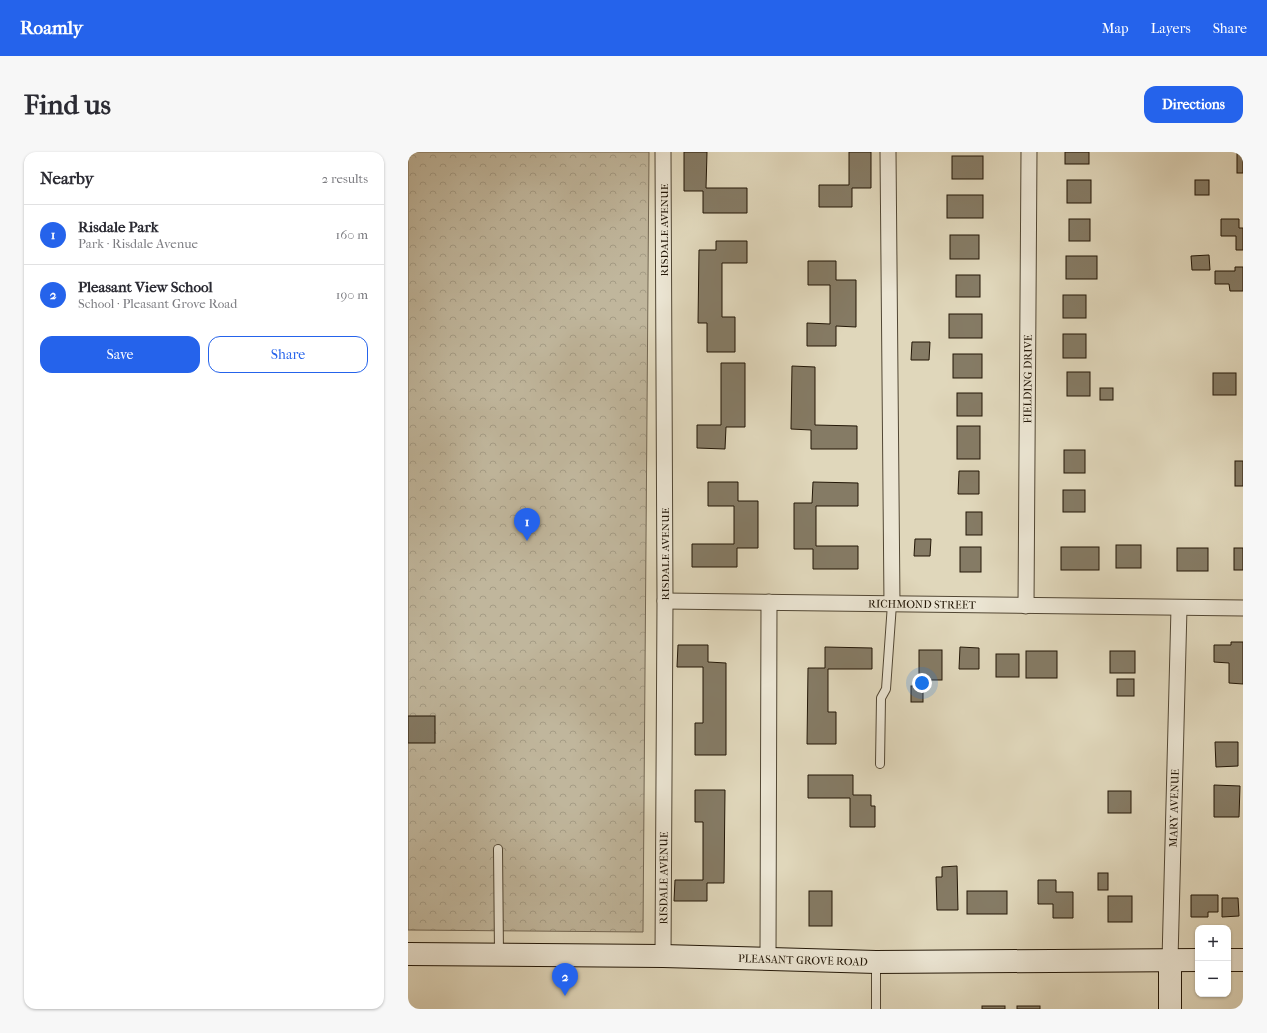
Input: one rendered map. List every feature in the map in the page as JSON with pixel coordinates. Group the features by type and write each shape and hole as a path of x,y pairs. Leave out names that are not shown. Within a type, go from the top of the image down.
{"street":[{"name":"RISDALE AVENUE","path":"663,152 665,601 663,956"},
{"path":"888,152 892,604"},
{"name":"FIELDING DRIVE","path":"1026,606 1029,152"},
{"name":"RICHMOND STREET","path":"665,601 1243,608"},
{"path":"768,959 769,602"},
{"name":"MARY AVENUE","path":"1170,1009 1179,608"},
{"name":"PLEASANT GROVE ROAD","path":"408,954 663,956 876,962 1195,960"},
{"path":"1231,960 1243,960"}],"lane":[{"path":"880,764 881,698 886,689 892,604"},
{"path":"498,849 499,954"},
{"path":"876,962 876,1009"}],"green space":[{"path":"408,152 649,152 643,932 408,930"}],"building":[{"path":"684,152 707,152 706,188 747,188 747,213 703,213 703,191 684,191"},
{"path":"849,152 871,152 871,188 852,188 852,207 819,207 819,185 849,185"},
{"path":"1065,152 1089,152 1089,164 1065,164"},
{"path":"1237,152 1243,152 1243,173 1237,173"},
{"path":"952,156 983,156 983,179 952,179"},
{"path":"1067,180 1091,180 1091,203 1067,203"},
{"path":"1195,180 1209,180 1209,195 1195,195"},
{"path":"947,195 983,195 983,218 947,218"},
{"path":"1069,219 1090,219 1090,241 1069,241"},
{"path":"1221,219 1239,219 1239,228 1243,228 1243,250 1236,250 1236,236 1221,236"},
{"path":"950,235 979,235 979,259 950,259"},
{"path":"716,241 747,241 747,263 722,263 722,317 735,317 735,352 707,352 707,323 698,323 699,250 716,250"},
{"path":"1209,255 1210,270 1192,270 1191,256"},
{"path":"1066,256 1097,256 1097,279 1066,279"},
{"path":"808,261 836,261 836,280 856,280 856,327 836,326 836,346 807,346 807,323 830,324 830,285 808,285"},
{"path":"1235,267 1243,267 1243,291 1230,291 1229,284 1215,284 1215,271 1235,271"},
{"path":"956,275 980,275 980,297 956,297"},
{"path":"1063,295 1086,295 1086,318 1063,318"},
{"path":"949,314 982,314 982,338 949,338"},
{"path":"1063,334 1086,334 1086,358 1063,358"},
{"path":"912,342 930,342 929,360 911,360"},
{"path":"953,354 982,354 982,378 953,378"},
{"path":"721,363 745,363 745,427 726,427 725,449 697,448 697,425 721,425"},
{"path":"792,366 815,367 815,425 857,426 857,449 811,449 811,430 791,429"},
{"path":"1067,372 1090,372 1090,396 1067,396"},
{"path":"1213,373 1236,373 1236,395 1213,395"},
{"path":"1100,388 1113,388 1113,400 1100,400"},
{"path":"957,393 982,393 982,416 957,416"},
{"path":"957,426 980,426 980,459 957,459"},
{"path":"1064,450 1085,450 1085,473 1064,473"},
{"path":"1235,461 1243,461 1243,486 1235,486"},
{"path":"959,471 979,471 979,494 958,494"},
{"path":"708,482 738,482 738,501 758,501 758,548 737,548 737,567 692,567 692,544 734,544 734,506 708,506"},
{"path":"813,482 858,483 858,506 816,506 816,546 858,546 858,569 813,569 813,549 794,549 794,503 812,503"},
{"path":"1063,490 1085,490 1085,512 1063,512"},
{"path":"966,512 982,512 982,535 966,535"},
{"path":"915,539 931,539 930,556 914,556"},
{"path":"1116,545 1141,545 1141,568 1116,568"},
{"path":"960,547 981,547 981,572 960,572"},
{"path":"1061,547 1099,547 1099,570 1061,570"},
{"path":"1177,548 1208,548 1208,571 1177,571"},
{"path":"1234,548 1243,548 1243,570 1234,570"},
{"path":"1231,642 1243,642 1243,684 1229,683 1229,663 1214,662 1214,645 1231,645"},
{"path":"678,645 708,645 708,662 726,663 726,755 695,755 695,723 703,723 703,667 677,667"},
{"path":"825,647 872,648 872,669 828,669 828,712 836,712 836,744 807,744 808,668 825,668"},
{"path":"960,647 979,648 979,669 959,669"},
{"path":"919,650 942,650 942,680 919,680"},
{"path":"1026,651 1057,651 1057,678 1026,678"},
{"path":"1110,651 1135,651 1135,673 1110,673"},
{"path":"996,654 1019,654 1019,677 996,677"},
{"path":"1117,679 1134,679 1134,696 1117,696"},
{"path":"911,686 923,686 923,702 911,702"},
{"path":"408,716 435,716 435,743 408,743"},
{"path":"1215,742 1238,742 1238,766 1216,767"},
{"path":"808,775 853,775 853,795 871,795 871,806 875,806 875,827 850,827 850,798 808,798"},
{"path":"1214,785 1240,786 1239,817 1214,817"},
{"path":"695,790 725,790 724,883 707,883 707,901 674,901 675,880 703,880 703,822 695,822"},
{"path":"1108,791 1131,791 1131,813 1108,813"},
{"path":"957,866 958,910 937,910 936,877 942,877 942,867"},
{"path":"1098,873 1108,873 1108,890 1098,890"},
{"path":"1038,880 1056,880 1056,892 1073,892 1073,918 1053,918 1053,904 1038,904"},
{"path":"809,891 832,891 832,926 809,926"},
{"path":"967,891 1007,891 1007,914 967,914"},
{"path":"1191,895 1218,895 1218,912 1208,912 1208,917 1191,917"},
{"path":"1108,896 1132,896 1132,922 1108,922"},
{"path":"1222,898 1238,898 1239,916 1222,917"},
{"path":"982,1006 1005,1006 1005,1009 982,1009"},
{"path":"1017,1006 1040,1006 1040,1009 1017,1009"}],"place":[{"name":"Risdale Park","path":"527,541"},
{"name":"Pleasant View School","path":"565,996"}]}
